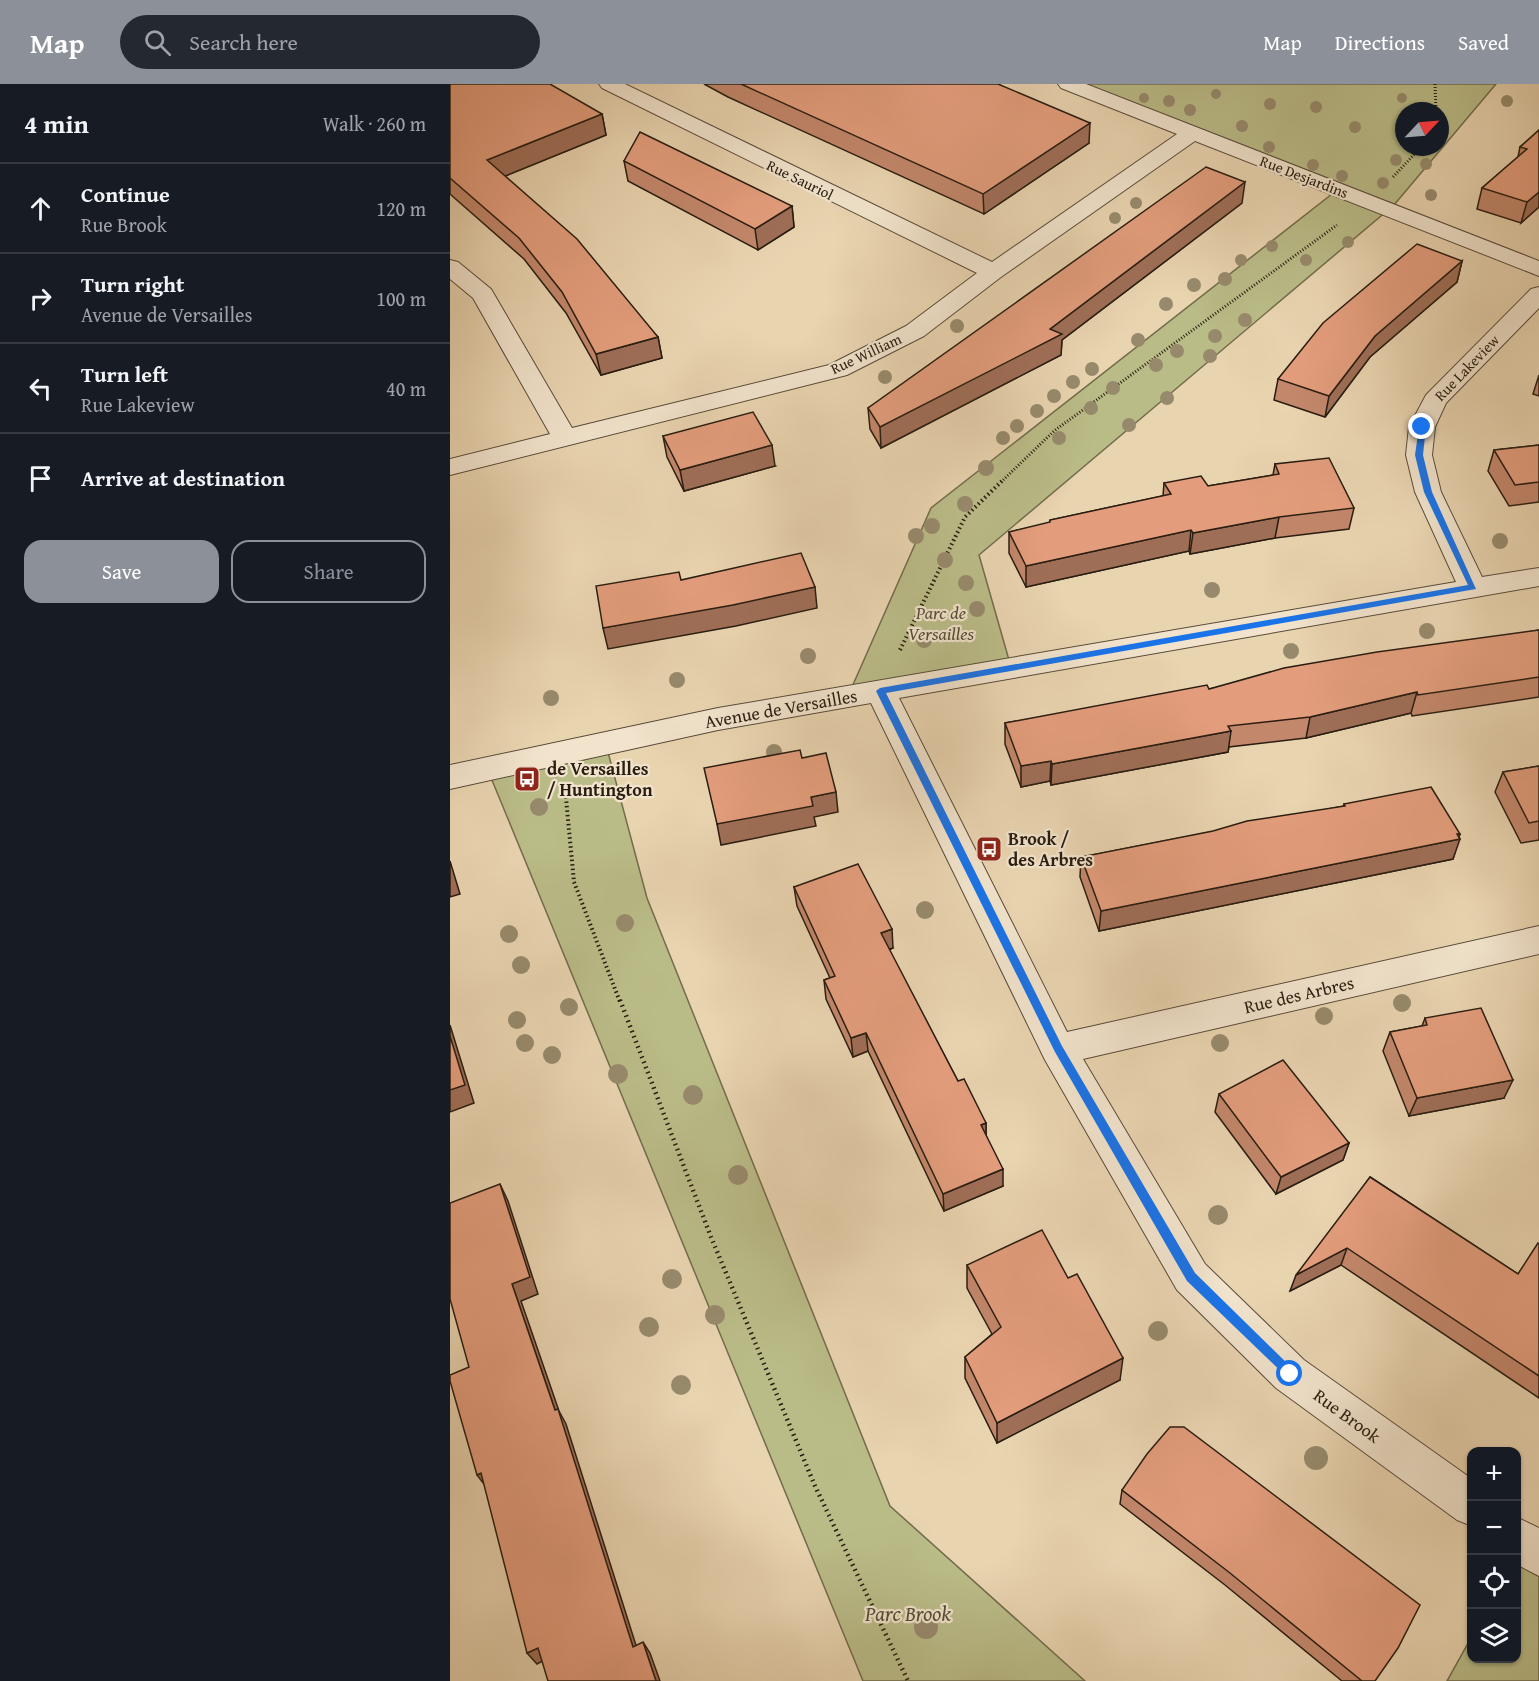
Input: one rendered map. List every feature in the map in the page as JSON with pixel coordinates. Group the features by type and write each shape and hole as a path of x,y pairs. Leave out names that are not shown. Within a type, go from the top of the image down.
{"street":[{"name":"Rue Sauriol","path":"609,84 689,126 993,273"},
{"name":"Rue Desjardins","path":"1068,84 1539,269"},
{"name":"Rue William","path":"450,467 566,440 838,369 915,331 993,273 1193,133"},
{"path":"450,267 483,294 566,440"},
{"name":"Rue Lakeview","path":"1473,587 1428,492 1419,455 1422,427 1435,399 1539,294"},
{"name":"Avenue de Versailles","path":"450,777 718,719 1539,577"},
{"name":"Rue Brook","path":"880,691 1058,1049 1191,1277 1290,1374 1467,1501"},
{"name":"Rue des Arbres","path":"1058,1049 1539,940"},
{"path":"1521,1541 1539,1554"}],"path":[{"path":"1435,84 1436,102"},
{"path":"880,691 965,517 1054,431 1369,202 1412,156"},
{"path":"562,751 574,882 711,1237 815,1486 908,1681"}],"green space":[{"name":"Parc de Versailles","path":"1068,84 1496,84 1449,140 1449,102 1395,102 1395,156 1435,156 1394,205 979,555 1011,667 848,696 931,508 1337,190"},
{"name":"Parc Brook","path":"605,741 647,898 890,1506 1085,1681 863,1681 487,768"},
{"path":"1539,1554 1539,1681 1447,1681 1467,1645 1467,1663 1521,1663 1521,1559"}],"building":[{"path":"450,84 550,84 602,114 487,160 577,239 658,337 596,354 562,292 519,238 450,178"},
{"path":"741,84 998,84 1090,123 983,194"},
{"path":"1539,130 1539,192 1527,202 1482,188 1527,149 1520,147"},
{"path":"640,132 792,206 755,229 624,161"},
{"path":"1206,167 1245,182 1050,329 1062,334 880,427 868,408"},
{"path":"1417,244 1462,261 1375,336 1329,396 1278,379 1323,323"},
{"path":"753,412 772,445 680,470 663,436"},
{"path":"1539,445 1539,482 1515,485 1494,450"},
{"path":"1329,458 1354,508 1279,517 1193,533 1191,530 1026,566 1009,532 1050,522 1050,520 1171,494 1164,483 1201,476 1208,486 1279,474 1275,464"},
{"path":"801,553 815,587 733,605 603,628 596,586 679,572 681,580"},
{"path":"1539,630 1539,677 1418,695 1417,692 1310,717 1228,726 1231,731 1052,764 1051,761 1021,766 1005,723 1207,685 1209,689 1284,668 1377,652"},
{"path":"800,750 802,758 826,753 836,792 811,797 813,806 717,824 704,768"},
{"path":"1539,766 1539,821 1529,823 1503,772"},
{"path":"1431,787 1460,834 1457,834 1460,839 1101,911 1081,857 1213,831 1247,821 1345,806 1344,804"},
{"path":"858,864 892,929 881,933 958,1081 964,1079 986,1123 981,1125 1003,1169 943,1194 866,1033 851,1038 824,980 835,976 794,887"},
{"path":"1481,1008 1513,1080 1417,1098 1390,1032 1427,1025 1425,1018"},
{"path":"450,1036 465,1085 450,1090"},
{"path":"1283,1060 1349,1143 1281,1177 1219,1094"},
{"path":"1370,1177 1518,1274 1539,1244 1539,1376 1347,1248 1296,1275"},
{"path":"500,1184 530,1277 512,1284 555,1410 558,1409 633,1647 643,1642 656,1681 548,1681 538,1648 527,1653 481,1473 477,1475 450,1381 450,1375 469,1367 450,1299 450,1203"},
{"path":"1042,1230 1068,1278 1077,1274 1123,1358 997,1423 965,1357 1001,1327 967,1265"},
{"path":"1170,1427 1184,1427 1420,1605 1398,1648 1375,1681 1362,1681 1230,1573 1122,1490 1147,1454"}],"place":[{"name":"de Versailles / Huntington","path":"527,779"},
{"name":"Brook / des Arbres","path":"989,849"}],"route":[{"path":"1290,1374 1191,1277 1058,1049 880,691 1473,587 1428,492 1419,455 1422,427"}]}
